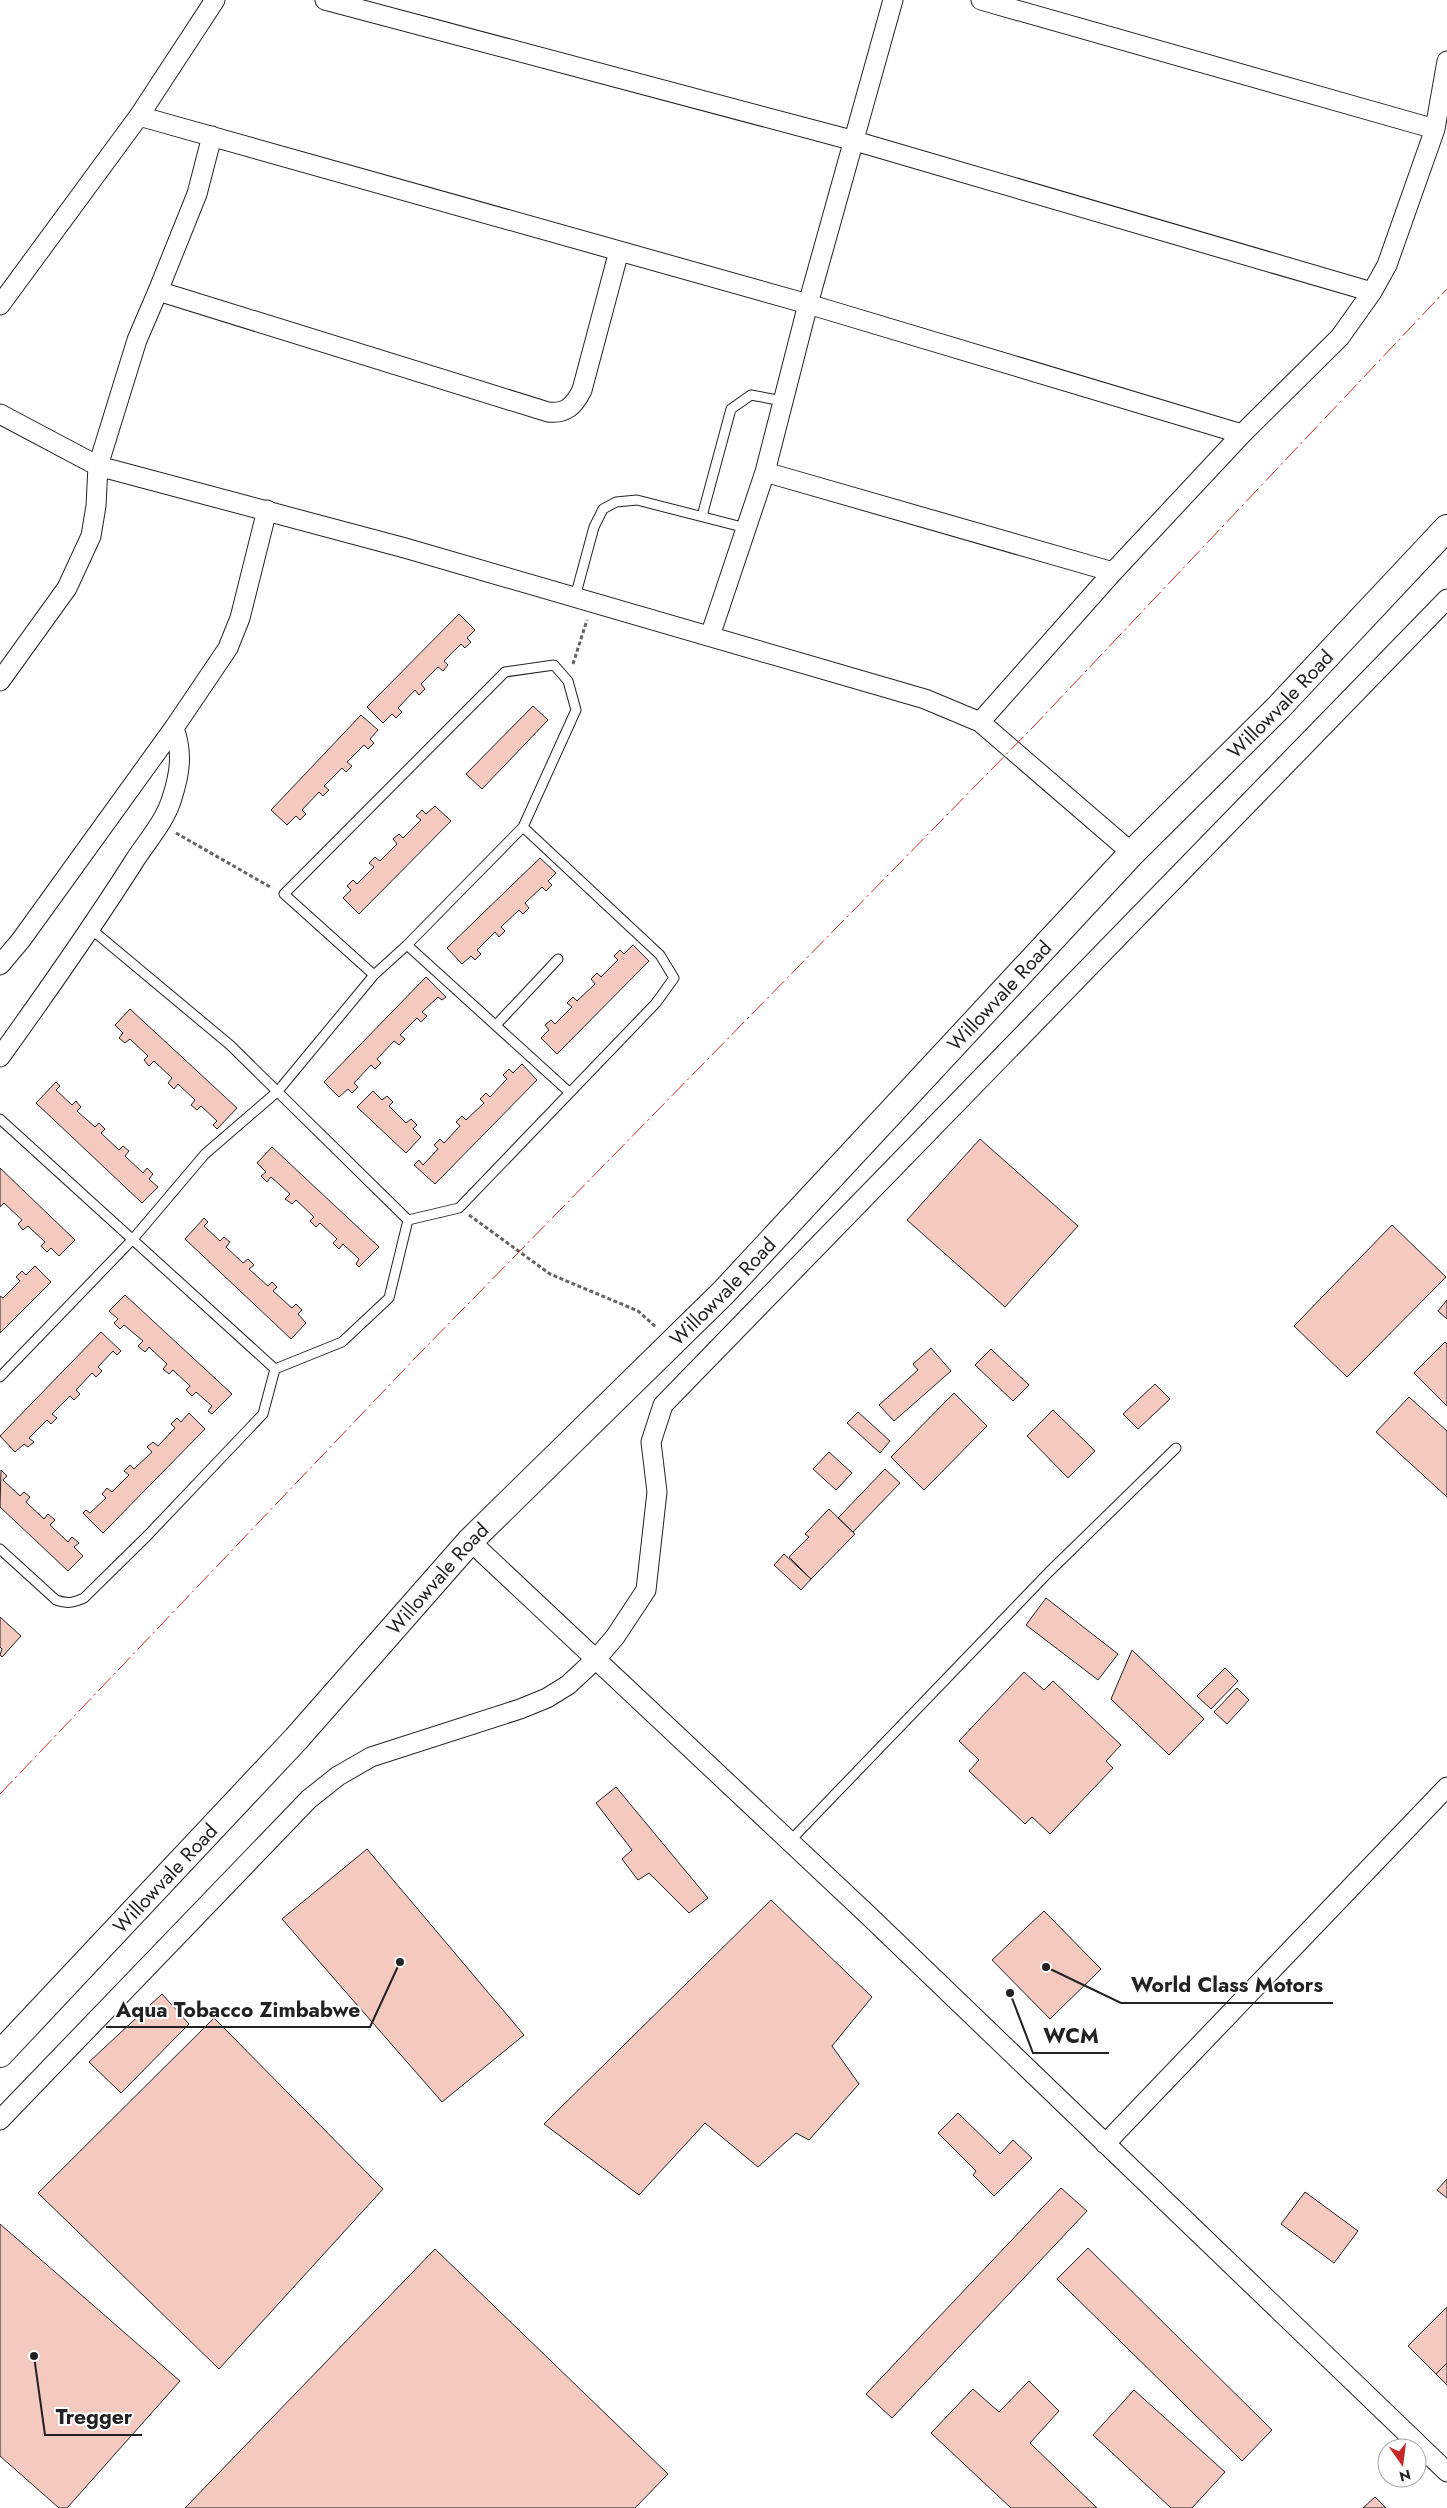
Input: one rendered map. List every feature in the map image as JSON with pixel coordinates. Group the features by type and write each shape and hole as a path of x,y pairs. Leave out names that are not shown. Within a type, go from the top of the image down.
{"main road":[{"name":"Willowvale Road","path":"0,2054 296,1739 470,1541 724,1292 1132,853 1278,708 1447,528"}],"street":[{"path":"0,305 139,116 215,0"},
{"path":"325,0 855,141 1372,292"},
{"path":"710,636 765,472 808,304 893,0"},
{"path":"981,0 1435,129"},
{"path":"980,722 1113,572 1242,434 1340,338 1372,292 1387,264 1435,129 1447,61"},
{"path":"139,116 808,304 1242,434"},
{"path":"0,681 67,588 87,546 94,526 98,466 137,340 197,194 212,136"},
{"path":"158,291 548,412 557,413 566,411 575,404 582,390 619,250"},
{"path":"0,414 98,466 267,510 925,699 980,722 1132,853"},
{"path":"765,472 1113,572"},
{"path":"0,965 21,940 174,728 228,648 236,631 267,510"},
{"path":"0,2120 308,1799 330,1782 371,1757 520,1709 547,1698 568,1685 596,1659 628,1618 646,1590 657,1492 651,1442 663,1405 1447,599"},
{"path":"0,1057 91,929 160,824 172,800 179,770 181,755 174,728"},
{"path":"470,1541 790,1842 1447,2472"},
{"path":"1105,2144 1445,1793"}],"lane":[{"path":"702,516 732,409 751,395 783,401"},
{"path":"584,600 594,527 603,509 616,502 637,500 746,528"},
{"path":"0,1377 133,1239 205,1154 278,1091 374,975 523,827 576,710 568,681 554,665 505,672 284,894 374,975"},
{"path":"408,1220 459,1208 656,1004 674,978 660,955 523,827"},
{"path":"91,929 230,1044 408,1220"},
{"path":"406,945 569,1092"},
{"path":"496,1025 558,959"},
{"path":"0,1119 275,1369"},
{"path":"275,1369 342,1342 389,1298 408,1220"},
{"path":"0,1549 56,1600 65,1603 84,1598 148,1535 263,1414 275,1369"},
{"path":"790,1842 1049,1572 1176,1448"}],"path":[{"path":"568,681 584,600"},
{"path":"160,824 284,894"},
{"path":"459,1208 550,1274 638,1311 672,1342"}],"building":[{"path":"459,614 475,630 467,638 471,642 465,648 461,644 444,661 448,665 443,671 438,667 421,684 425,689 419,695 415,690 398,708 402,712 396,718 392,714 383,723 367,707"},
{"path":"533,706 548,720 482,789 466,774"},
{"path":"361,715 378,730 370,739 374,743 368,749 364,745 347,762 352,766 346,772 342,768 324,786 329,790 323,796 319,792 302,810 306,814 300,820 296,816 287,825 271,810"},
{"path":"435,806 451,821 359,914 343,898 351,890 347,886 353,880 357,884 374,867 369,863 375,857 380,861 397,844 393,839 399,834 403,838 421,820 416,816 422,810 426,814"},
{"path":"540,858 556,873 548,881 552,885 546,891 542,887 525,903 529,908 523,914 519,910 501,927 505,931 499,937 495,932 477,950 481,954 475,960 471,956 462,964 447,948"},
{"path":"633,945 649,961 557,1054 541,1038 549,1030 545,1025 551,1020 555,1024 572,1007 567,1003 573,997 577,1001 595,984 591,979 597,973 601,977 618,960 614,956 620,950 624,954"},
{"path":"426,977 446,997 442,1000 438,997 422,1012 427,1016 421,1022 417,1018 400,1035 405,1039 399,1045 394,1041 377,1059 381,1063 375,1069 371,1065 354,1083 358,1087 352,1093 348,1089 339,1097 324,1082"},
{"path":"130,1009 237,1108 217,1129 213,1125 217,1121 201,1106 197,1110 191,1105 195,1100 178,1084 174,1089 168,1083 172,1078 154,1061 149,1066 144,1060 148,1056 130,1039 125,1043 119,1038 123,1033 115,1025"},
{"path":"522,1064 537,1080 435,1184 414,1165 419,1160 423,1165 438,1149 434,1145 440,1139 444,1143 460,1126 456,1122 462,1116 466,1120 484,1103 480,1099 486,1093 490,1097 507,1079 503,1075 509,1069 513,1073"},
{"path":"56,1082 60,1086 56,1090 72,1105 76,1101 81,1107 77,1111 95,1127 99,1123 105,1129 101,1133 119,1150 123,1146 129,1151 125,1156 143,1173 147,1168 153,1174 149,1179 158,1187 142,1203 36,1103"},
{"path":"373,1091 382,1100 387,1096 393,1102 389,1106 406,1123 411,1119 417,1125 413,1129 421,1137 406,1153 357,1107"},
{"path":"980,1139 1078,1226 1005,1307 907,1220"},
{"path":"272,1147 379,1247 359,1267 356,1264 359,1259 343,1244 339,1249 333,1243 337,1239 320,1223 316,1227 310,1221 314,1217 296,1200 292,1204 285,1199 290,1194 271,1177 267,1182 261,1176 266,1172 257,1163"},
{"path":"0,1168 75,1240 59,1256 51,1248 47,1252 41,1246 45,1242 28,1226 23,1230 18,1224 22,1220 4,1203 0,1207"},
{"path":"204,1218 208,1222 204,1226 220,1241 224,1237 230,1242 226,1247 243,1263 248,1259 254,1265 249,1269 268,1286 272,1282 277,1287 273,1291 292,1308 296,1304 302,1310 298,1314 306,1323 291,1339 185,1239"},
{"path":"1392,1225 1446,1277 1347,1377 1294,1326"},
{"path":"35,1266 51,1282 0,1333 0,1296 3,1298 20,1281 16,1277 22,1271 26,1275"},
{"path":"125,1295 232,1394 212,1414 208,1411 212,1406 196,1392 192,1396 186,1390 190,1386 173,1370 169,1374 163,1369 167,1364 149,1347 145,1352 138,1346 143,1341 124,1325 120,1329 114,1323 118,1319 109,1311"},
{"path":"1447,1300 1447,1319 1438,1311"},
{"path":"101,1332 121,1351 117,1355 113,1351 98,1367 102,1371 96,1377 92,1373 76,1390 80,1394 74,1400 70,1396 52,1414 57,1418 51,1424 47,1420 29,1438 34,1442 28,1447 24,1444 15,1452 0,1436"},
{"path":"1445,1342 1447,1344 1447,1406 1414,1373"},
{"path":"931,1348 951,1371 894,1421 879,1405 918,1370 913,1364"},
{"path":"991,1349 1029,1385 1013,1401 975,1365"},
{"path":"1155,1384 1170,1399 1138,1429 1123,1414"},
{"path":"954,1393 987,1426 924,1490 891,1457"},
{"path":"1409,1397 1447,1431 1447,1497 1376,1432"},
{"path":"1053,1410 1095,1451 1068,1478 1027,1436"},
{"path":"858,1412 890,1441 880,1453 847,1423"},
{"path":"189,1413 205,1429 103,1533 83,1513 86,1510 90,1513 106,1498 102,1494 107,1488 112,1492 129,1475 124,1471 130,1465 134,1469 152,1452 147,1447 153,1442 158,1446 175,1428 171,1424 177,1418 181,1422"},
{"path":"829,1452 852,1473 836,1490 813,1469"},
{"path":"885,1469 900,1483 853,1532 838,1518"},
{"path":"1,1470 7,1476 3,1480 20,1496 24,1492 30,1497 26,1502 44,1519 48,1514 55,1520 50,1525 68,1542 72,1537 79,1543 74,1547 83,1556 68,1571 0,1507"},
{"path":"829,1509 855,1534 811,1579 789,1557 809,1537 805,1534"},
{"path":"784,1554 811,1579 801,1590 774,1565"},
{"path":"1046,1598 1118,1654 1098,1680 1026,1625"},
{"path":"0,1617 21,1636 2,1657 0,1655 2,1649 0,1647"},
{"path":"1132,1650 1204,1719 1169,1755 1111,1699"},
{"path":"1225,1668 1238,1681 1211,1709 1197,1696"},
{"path":"1024,1672 1044,1690 1053,1681 1121,1745 1106,1761 1113,1768 1050,1834 1032,1817 1025,1824 969,1771 979,1760 959,1741"},
{"path":"1237,1688 1249,1700 1227,1724 1214,1712"},
{"path":"616,1787 708,1898 689,1913 649,1873 638,1880 622,1859 632,1850 596,1803"},
{"path":"367,1849 524,2035 442,2102 282,1919"},
{"path":"771,1900 872,1997 832,2046 859,2084 809,2140 796,2133 758,2167 705,2123 639,2195 544,2124"},
{"path":"1044,1911 1101,1969 1050,2019 992,1960"},
{"path":"162,1994 189,2024 121,2093 89,2062"},
{"path":"214,2018 383,2189 219,2369 38,2193"},
{"path":"958,2113 1000,2154 1013,2140 1032,2158 994,2196 973,2175 976,2171 938,2133"},
{"path":"1447,2179 1447,2198 1437,2190"},
{"path":"1061,2188 1087,2211 892,2418 866,2394"},
{"path":"1305,2192 1358,2231 1334,2263 1281,2224"},
{"path":"0,2224 180,2381 67,2508 59,2508 0,2456"},
{"path":"1088,2248 1272,2430 1242,2461 1057,2279"},
{"path":"435,2249 668,2474 635,2508 185,2508"},
{"path":"1447,2307 1447,2363 1436,2374 1408,2346"},
{"path":"1447,2363 1447,2385 1436,2374"},
{"path":"1029,2381 1059,2411 1030,2443 1097,2508 1011,2508 931,2433 973,2389 999,2412"},
{"path":"1134,2390 1225,2472 1192,2508 1171,2508 1093,2435"},
{"path":"1375,2497 1386,2508 1363,2508"}],"power":[{"path":"0,1794 418,1355 1034,726 1447,289"}],"place":[{"name":"Aqua Tobacco Zimbabwe","path":"400,1962"},
{"name":"World Class Motors","path":"1046,1967"},
{"name":"WCM","path":"1010,1993"},
{"name":"Tregger","path":"34,2356"}]}
